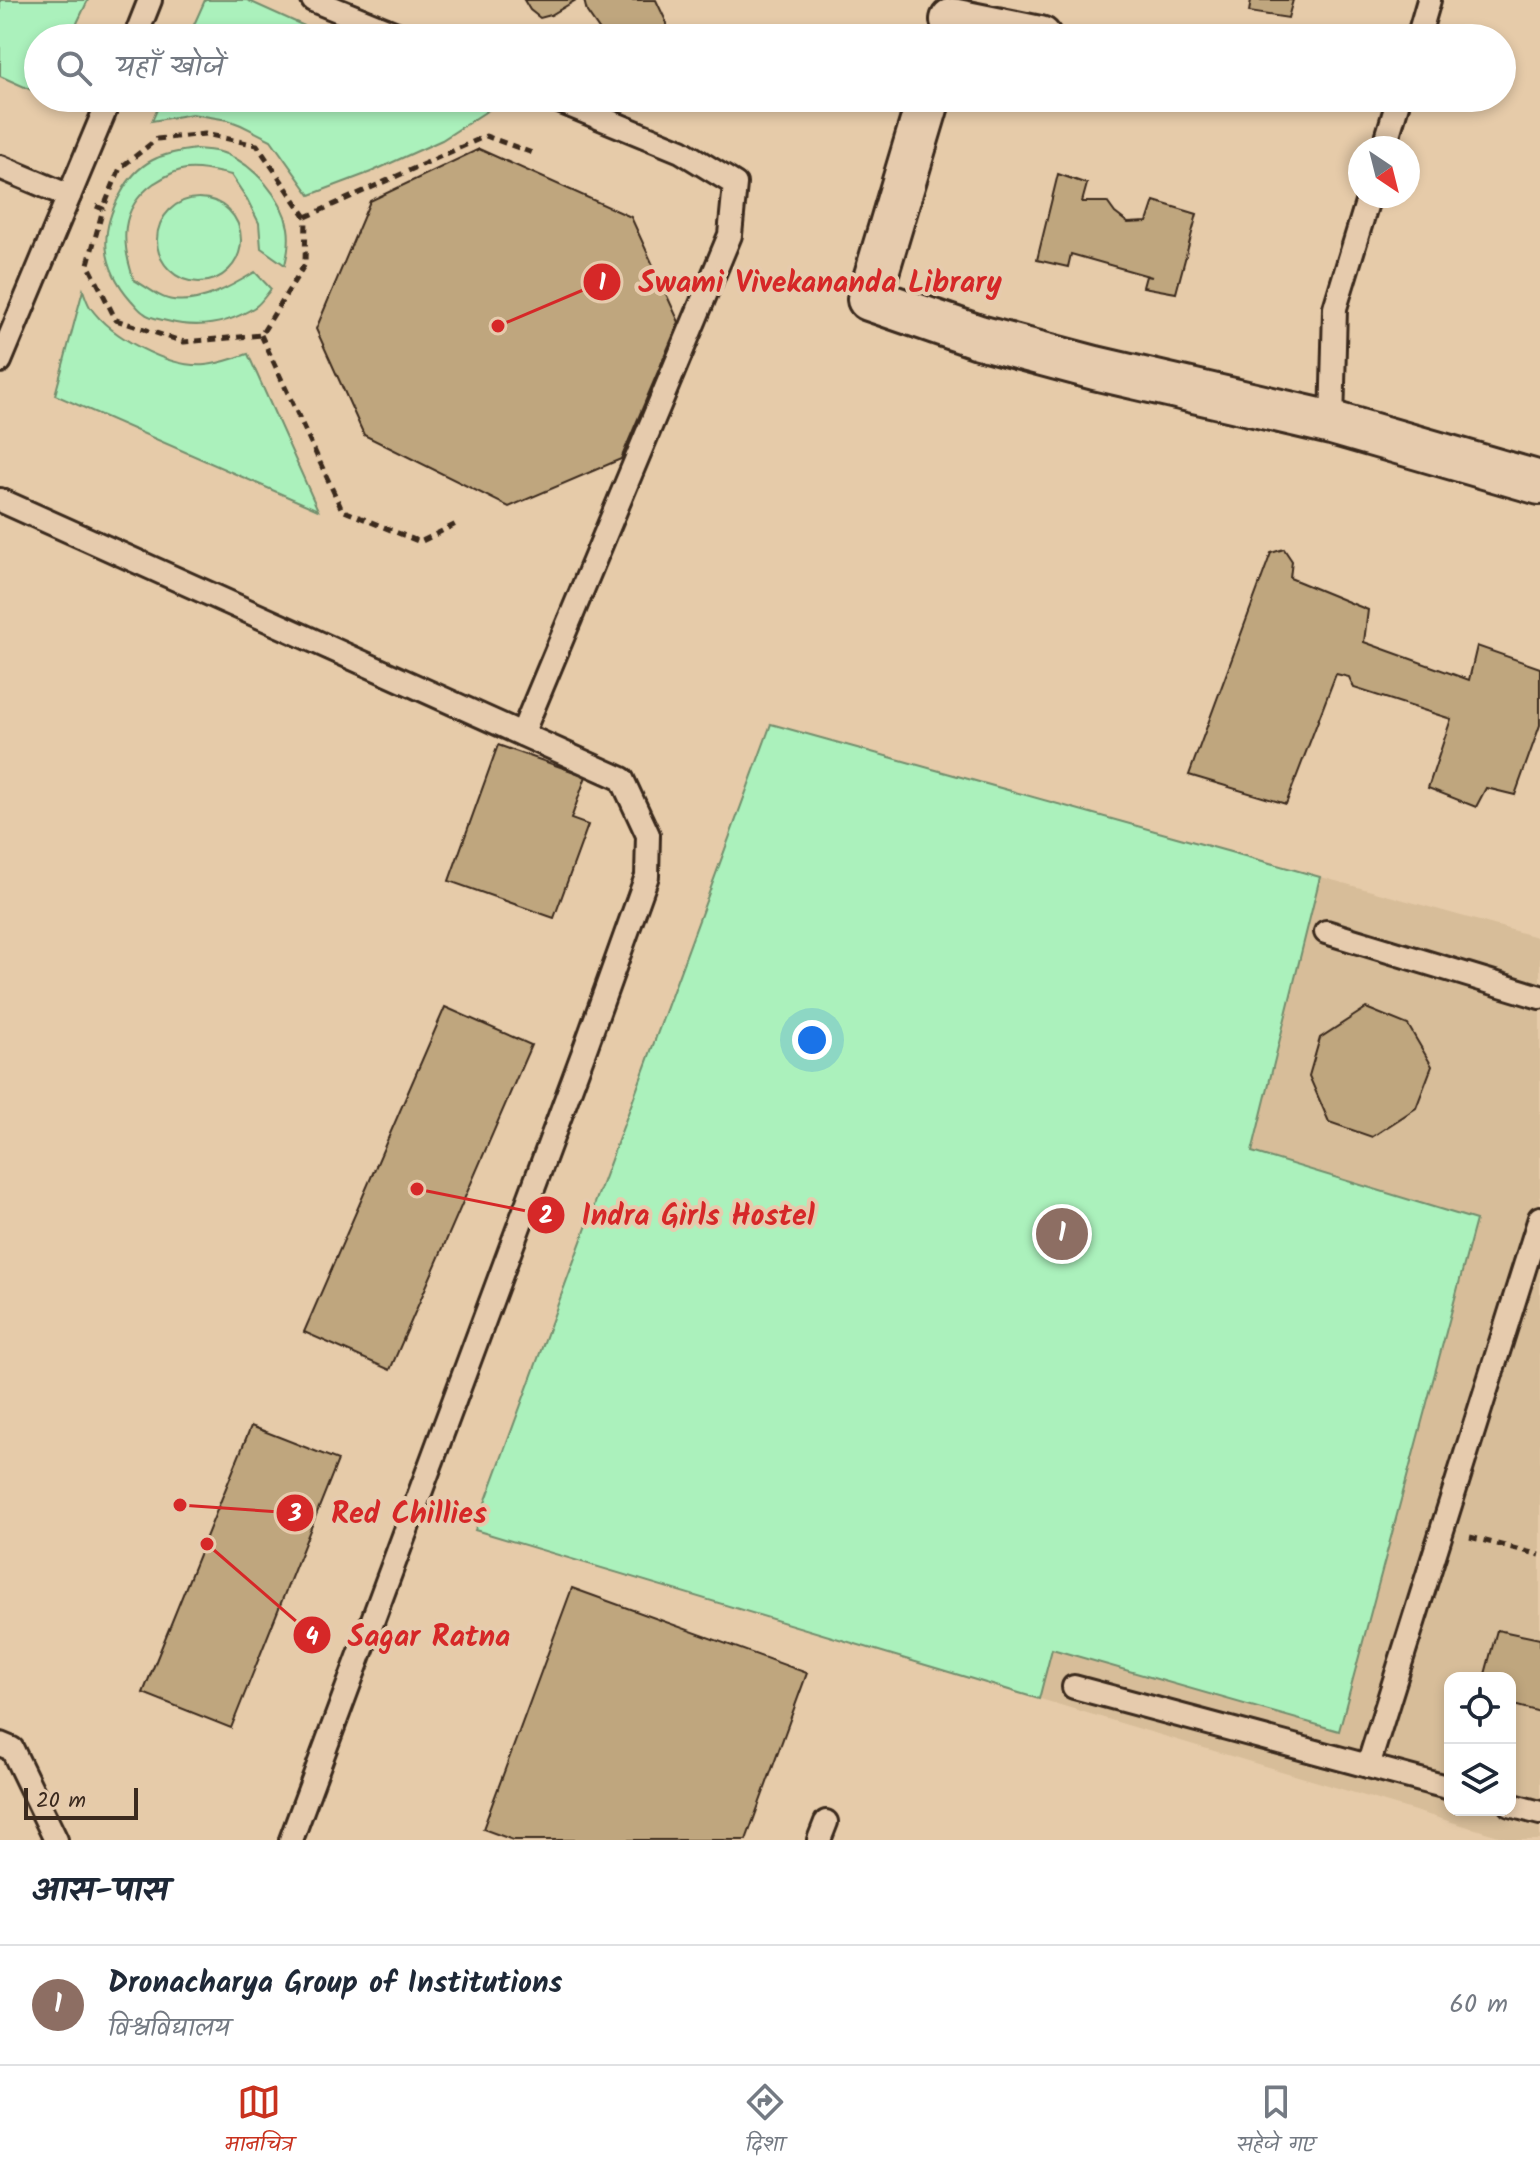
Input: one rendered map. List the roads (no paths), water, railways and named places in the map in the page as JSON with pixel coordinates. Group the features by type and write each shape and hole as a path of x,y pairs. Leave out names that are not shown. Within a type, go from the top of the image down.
{"street":[{"path":"952,19 975,24"},
{"path":"925,112 869,299 979,337 1095,368 1332,423 1540,483"}],"lane":[{"path":"141,24 150,0"},
{"path":"313,0 372,24"},
{"path":"1422,24 1429,0"},
{"path":"0,361 104,112"},
{"path":"522,734 730,235 735,184 681,151 586,112"},
{"path":"1388,136 1395,112"},
{"path":"0,167 69,196"},
{"path":"1332,423 1335,308 1365,208"},
{"path":"0,500 622,779 648,835 647,876 291,1840"},
{"path":"1326,932 1540,997"},
{"path":"1368,1766 1540,1218"},
{"path":"1074,1687 1444,1786"},
{"path":"0,1744 12,1749 56,1840"},
{"path":"1516,1807 1540,1813"}],"place":[{"name":"Swami Vivekananda Library","path":"498,326"},
{"name":"Indra Girls Hostel","path":"417,1189"},
{"name":"Dronacharya Group of Institutions","path":"1062,1234"},
{"name":"Red Chillies","path":"180,1505"},
{"name":"Sagar Ratna","path":"207,1544"}]}
